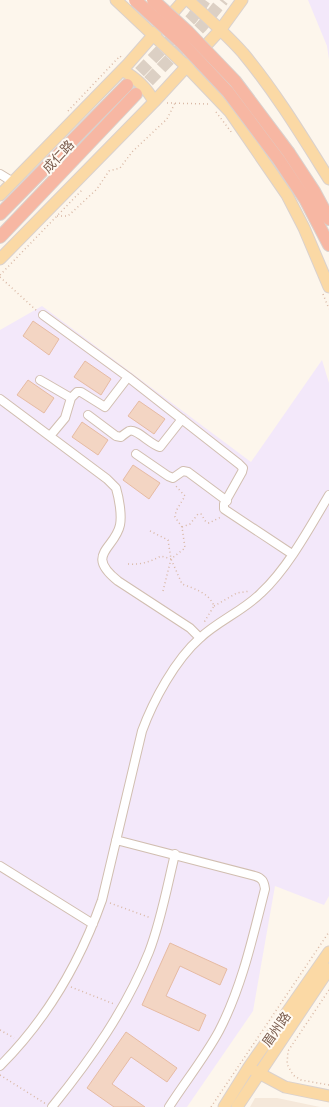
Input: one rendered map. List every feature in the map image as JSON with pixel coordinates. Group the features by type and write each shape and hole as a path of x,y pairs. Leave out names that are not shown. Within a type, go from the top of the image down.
{"highway":[{"path":"134,0 181,42 228,92 314,191 329,219"},
{"path":"153,0 188,32 235,81 284,156 329,245"},
{"name":"成仁路","path":"0,214 127,85"},
{"name":"成仁路","path":"0,237 136,94"}],"main road":[{"path":"116,0 155,35 230,112 283,189 304,228 325,287"},
{"path":"0,195 122,70 155,35 184,0"},
{"path":"188,0 221,29 243,53 291,117 329,179"},
{"path":"0,259 154,102 221,29 242,0"},
{"path":"122,70 130,74 150,93 154,102"},
{"name":"眉州路","path":"224,1107 249,1067 329,952"},
{"path":"237,1107 329,969"},
{"path":"249,1067 284,1087 329,1096"}],"street":[{"path":"0,174 13,182"},
{"path":"43,315 128,377 243,468 224,509 292,554"},
{"path":"50,436 65,418 71,398 77,392 81,392 105,407 128,377"},
{"path":"40,380 71,398"},
{"path":"0,399 107,479 116,488 120,526 105,549 103,557 104,566 109,573 190,628 200,638"},
{"path":"88,415 116,436 121,437 130,431 135,431 155,446 160,447 182,419"},
{"path":"136,454 173,478 183,471 188,472 227,501"},
{"path":"0,1066 22,1044 40,1021 64,985 94,924 102,900 142,731 150,711 177,667 200,638 260,594 274,580 329,495"},
{"path":"116,840 175,854 260,878 264,882 265,889 251,942 229,1009 218,1031 169,1107"},
{"path":"52,1107 96,1050 122,1007 150,951 175,854"},
{"path":"1,870 94,924"}],"path":[{"path":"167,102 210,104"},
{"path":"57,216 68,216 97,190 109,171 120,168 132,152 167,119 175,103"},
{"path":"215,110 232,134"},
{"path":"43,315 0,276 85,187"},
{"path":"325,287 329,309"},
{"path":"163,591 171,559 185,548 182,527 175,517 176,510 185,496 174,484 173,478"},
{"path":"182,527 190,524 198,514 201,514 206,522 210,523 218,520 227,512"},
{"path":"150,530 168,540 171,559 182,584 206,594 212,600 214,606"},
{"path":"128,564 137,565 161,556 171,559"},
{"path":"200,638 202,627 214,606 237,594 250,591 260,594"},
{"path":"102,900 159,920"},
{"path":"211,1107 329,932"},
{"path":"64,985 122,1007"},
{"path":"329,990 288,1051 287,1064 293,1076 301,1080 329,1085"},
{"path":"0,1030 22,1044"},
{"path":"0,1076 52,1107"}],"shaded area":[{"path":"308,0 329,0 329,59 327,46"},
{"path":"42,306 251,462 322,360 329,383 329,896 324,905 275,886 253,1011 187,1107 0,1107 0,330"},
{"path":"255,1098 277,1098 320,1107 250,1107"}],"building":[{"path":"33,321 59,339 49,355 23,336"},
{"path":"85,361 111,379 101,395 74,377"},
{"path":"28,380 54,398 44,413 17,395"},
{"path":"139,401 165,419 154,434 128,416"},
{"path":"82,422 108,440 98,455 72,437"},
{"path":"133,465 160,483 149,499 123,480"},
{"path":"170,943 227,969 220,985 180,966 166,996 206,1015 199,1031 142,1005"},
{"path":"126,1032 177,1068 167,1082 131,1057 112,1084 145,1107 114,1107 87,1088"}],"tunnel":[{"path":"127,85 192,18 205,0"},
{"path":"136,94 202,26 223,0"}]}
